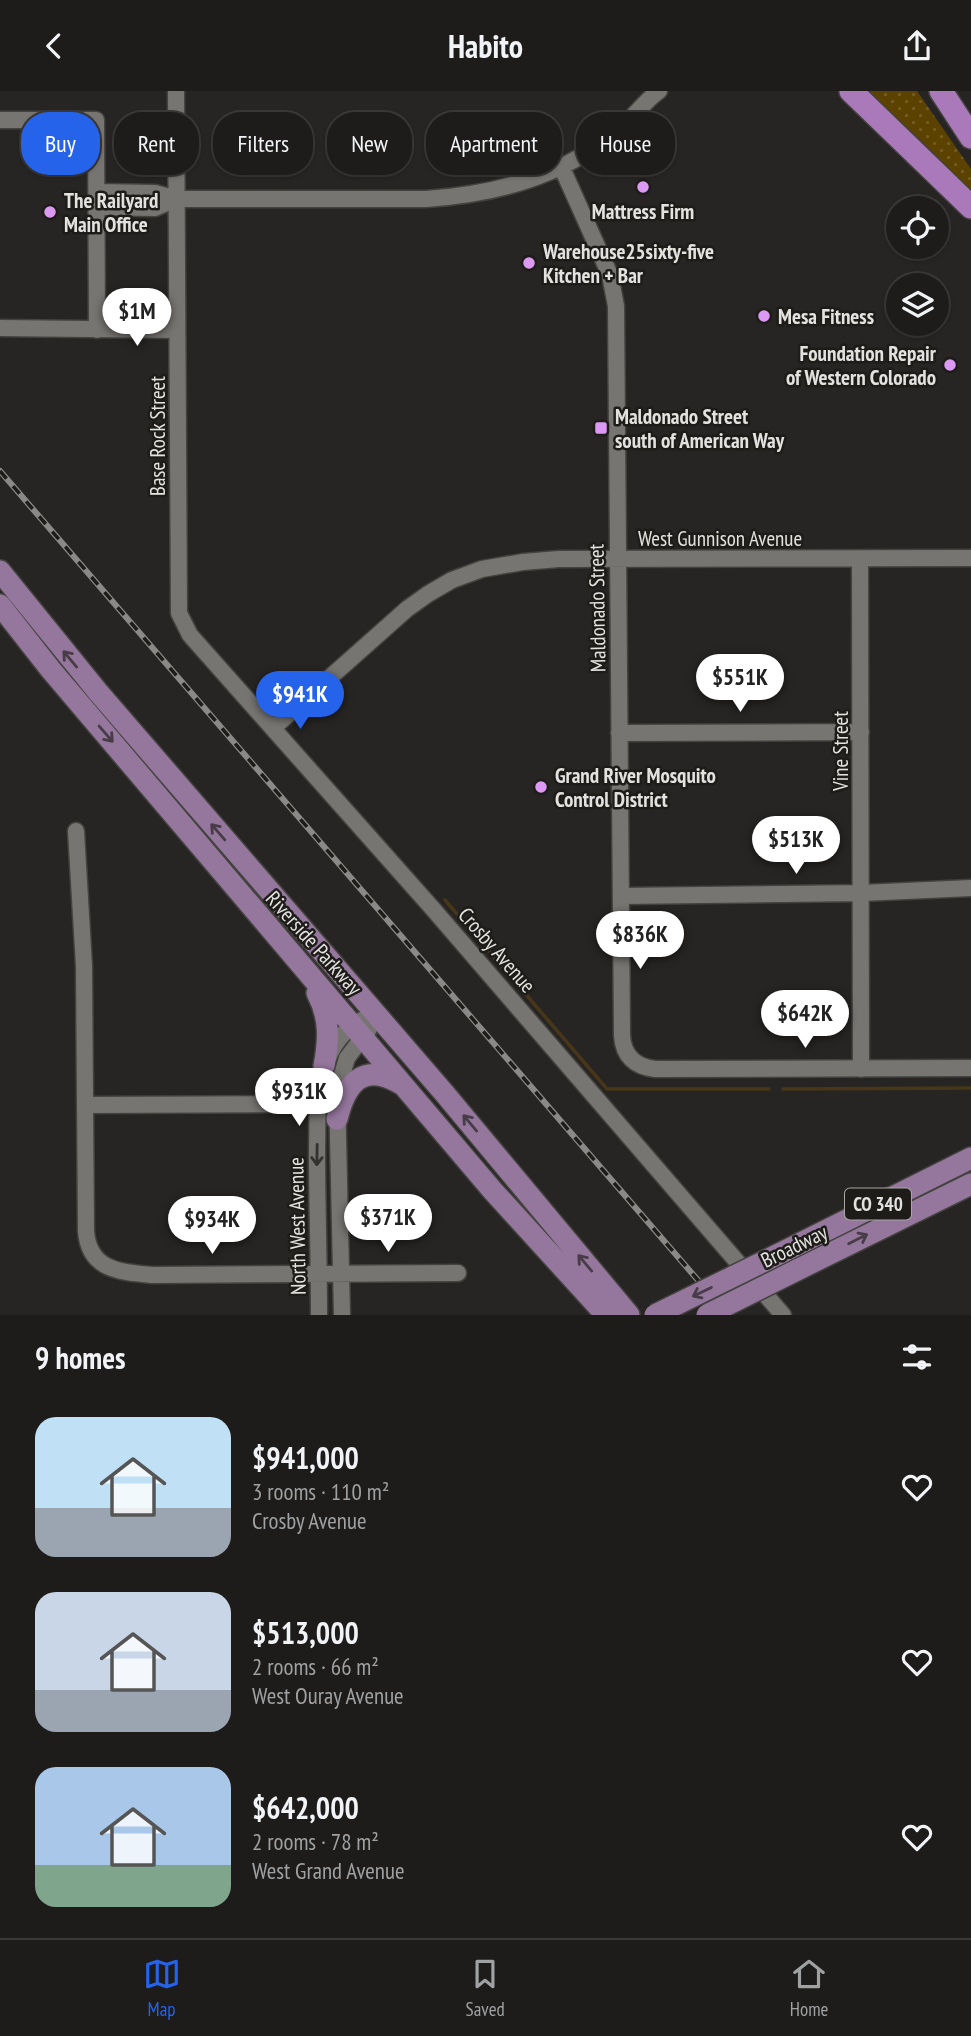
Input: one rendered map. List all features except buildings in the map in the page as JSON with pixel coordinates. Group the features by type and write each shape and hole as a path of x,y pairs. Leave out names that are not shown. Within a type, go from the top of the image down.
{"highway":[{"path":"851,91 971,207"},
{"path":"941,91 971,137"}],"main road":[{"name":"Riverside Parkway","path":"0,571 98,692 377,1014 629,1315"},
{"name":"Riverside Parkway","path":"0,605 51,670 493,1191 606,1315"},
{"path":"303,967 327,1018 329,1035 324,1066"},
{"path":"337,1119 345,1092 363,1076 385,1076 405,1087"},
{"name":"Broadway","path":"655,1315 971,1158"},
{"name":"Broadway","path":"706,1315 971,1184"}],"street":[{"name":"Base Rock Street","path":"176,91 178,613"},
{"path":"562,168 620,130 657,92"},
{"path":"0,120 96,120 97,330"},
{"name":"Maldonado Street","path":"562,168 610,275 616,306 622,1044 629,1057 644,1068 861,1069"},
{"path":"98,200 155,208 176,199 426,199 495,190 541,175"},
{"path":"0,328 177,330"},
{"name":"West Gunnison Avenue","path":"273,728 407,609 452,580 482,569 523,562 617,559 971,558"},
{"name":"Vine Street","path":"860,559 861,1069"},
{"name":"Crosby Avenue","path":"178,613 190,635 433,909 783,1315"},
{"path":"619,733 861,732"},
{"path":"76,831 84,966 86,1241 88,1248 100,1262 127,1272 152,1275 458,1273"},
{"path":"622,896 862,893 971,888"},
{"name":"North West Avenue","path":"319,1315 318,1109 324,1066 338,1040 358,1031 377,1014"},
{"name":"North West Avenue","path":"341,1315 337,1092 342,1068 358,1031"},
{"path":"861,1069 971,1068"},
{"path":"85,1105 299,1104"}],"shaded area":[{"path":"868,91 917,91 971,169 971,194"}],"waterway":[{"path":"445,900 607,1089 769,1089"},
{"path":"783,1089 971,1088"}],"railway":[{"path":"0,471 728,1315"}],"place":[{"name":"Mattress Firm","path":"643,187"},
{"name":"The Railyard Main Office","path":"50,212"},
{"name":"Warehouse25sixty-five Kitchen + Bar","path":"529,263"},
{"name":"Mesa Fitness","path":"764,316"},
{"name":"Foundation Repair of Western Colorado","path":"950,365"},
{"name":"Maldonado Street south of American Way","path":"601,428"},
{"name":"Grand River Mosquito Control District","path":"541,787"}]}
